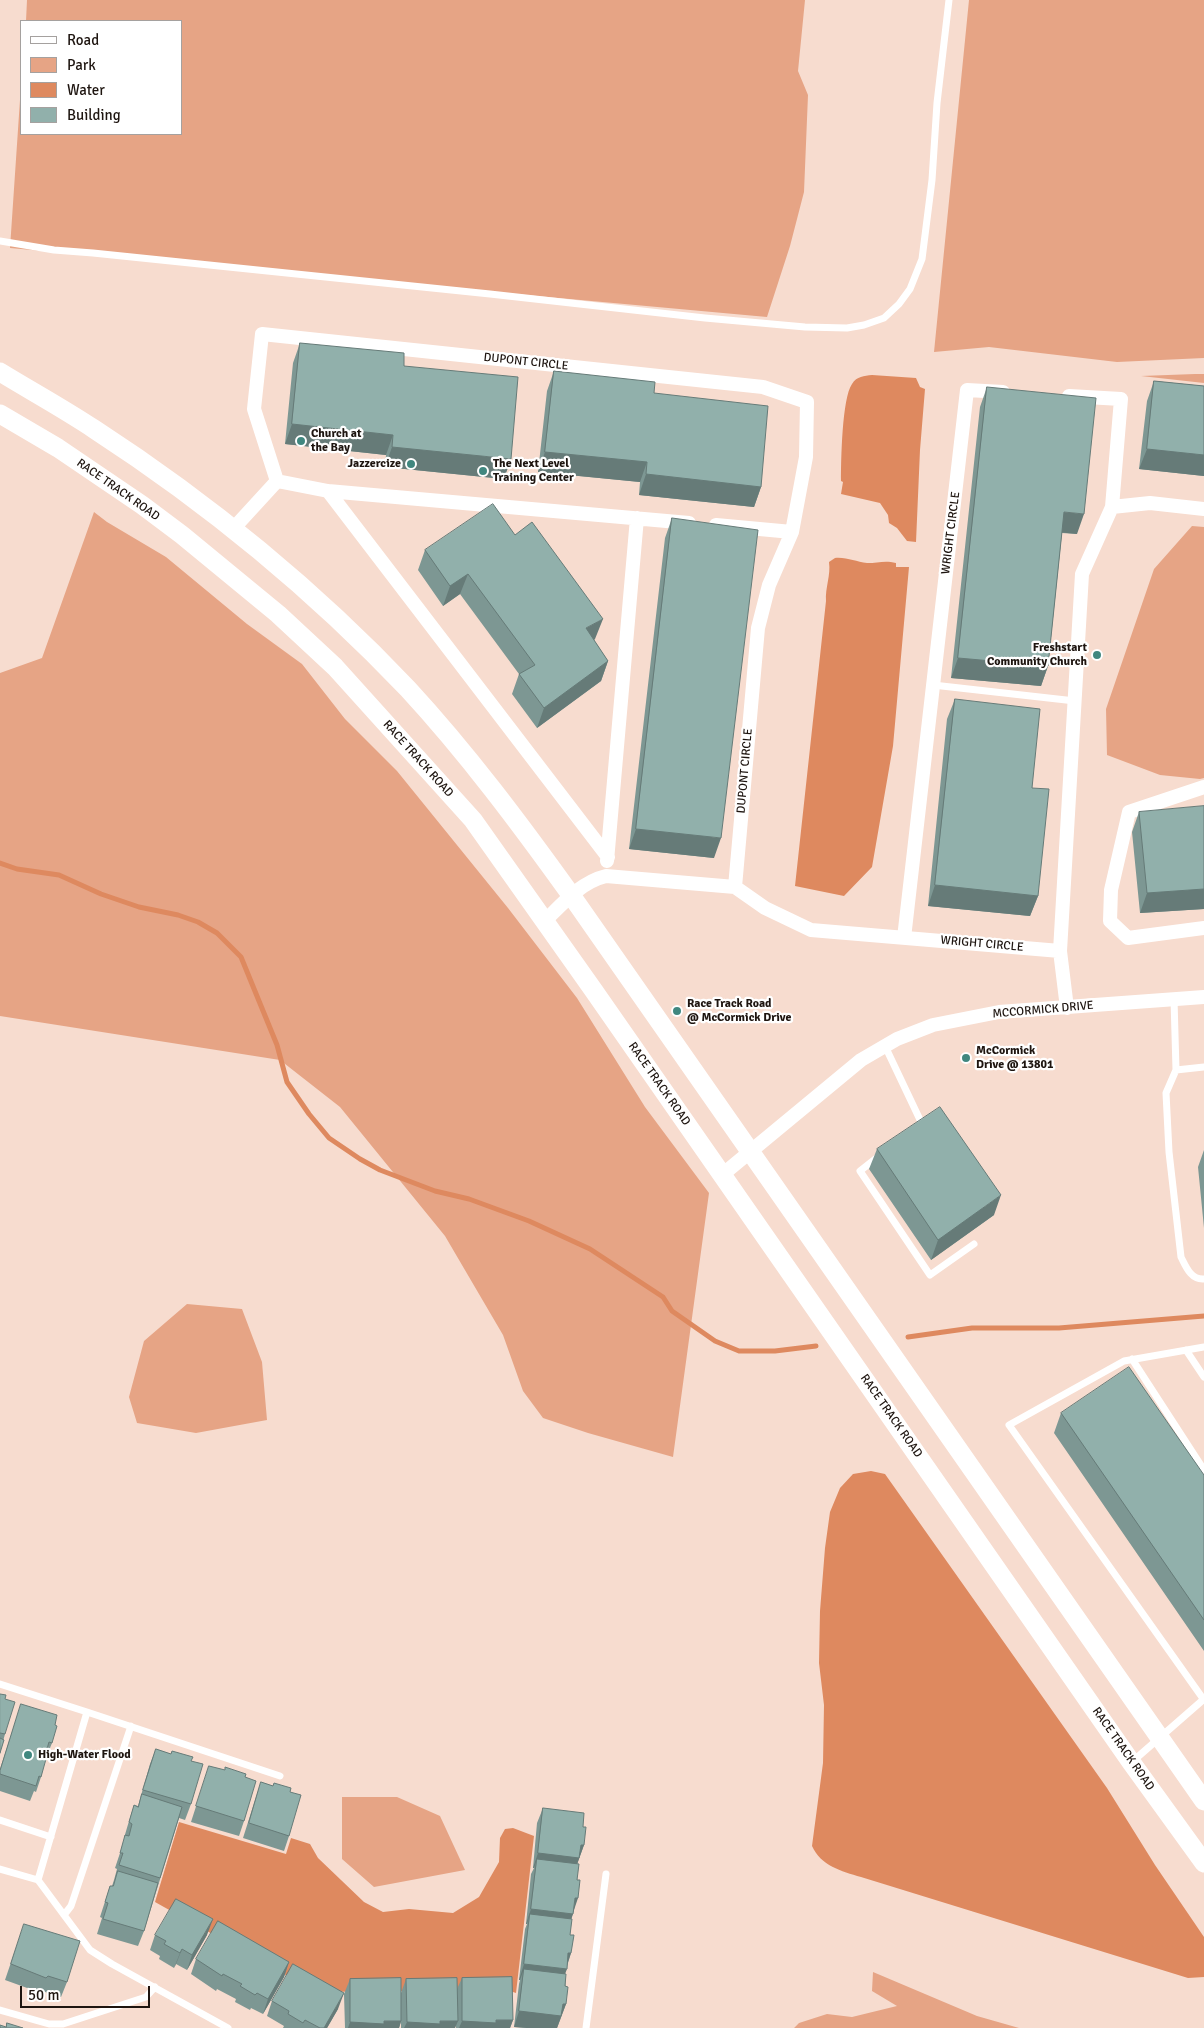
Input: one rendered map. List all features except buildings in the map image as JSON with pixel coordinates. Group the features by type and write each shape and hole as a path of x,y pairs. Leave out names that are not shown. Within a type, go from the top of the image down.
{"main road":[{"path":"0,372 94,428 233,529 340,621 408,690 483,778 527,834 571,895 1204,1801"},
{"name":"RACE TRACK ROAD","path":"0,414 58,448 182,535 278,614 334,667 473,820 1131,1762 1204,1863"}],"street":[{"name":"DUPONT CIRCLE","path":"277,481 254,409 262,334 763,387 807,402 806,457 792,532 769,585 758,628 735,887"},
{"name":"WRIGHT CIRCLE","path":"904,938 967,390 1016,393"},
{"path":"1054,395 1121,399 1112,507 1082,574 1060,951 1067,1008"},
{"path":"233,529 277,481 328,491 792,532"},
{"path":"328,491 608,857"},
{"path":"1112,507 1150,503 1204,509"},
{"path":"606,876 636,518"},
{"path":"1204,787 1129,812 1111,890 1110,921 1128,938 1204,928"},
{"path":"545,921 571,895 594,879 606,876 735,887"},
{"name":"WRIGHT CIRCLE","path":"735,887 765,908 811,930 1060,951"},
{"name":"MCCORMICK DRIVE","path":"722,1175 861,1060 885,1046 933,1025 999,1012 1204,997"}],"lane":[{"path":"0,241 54,250 490,294 650,313 805,328 864,325 884,318 899,304 910,289 922,259 932,180 937,103 949,0"},
{"path":"933,685 1075,701"},
{"path":"1174,999 1176,1070 1166,1093 1169,1152 1182,1257 1188,1272 1199,1280 1204,1279"},
{"path":"885,1046 922,1124 915,1130"},
{"path":"1176,1070 1204,1067"},
{"path":"884,1152 860,1171 930,1275 974,1244"},
{"path":"1131,1762 1204,1699 1009,1425 1124,1361 1204,1347"},
{"path":"1186,1350 1204,1377"},
{"path":"1132,1359 1204,1470"},
{"path":"0,1684 280,1776"},
{"path":"38,1880 87,1712"},
{"path":"64,1915 71,1906 131,1726"},
{"path":"0,1820 50,1837"},
{"path":"0,1869 38,1880 90,1950 228,2028"},
{"path":"586,2028 606,1874"},
{"path":"0,2010 49,2024 63,2024 146,1998 155,1987"}],"green space":[{"path":"27,0 805,0 798,71 808,95 804,192 790,246 767,317 10,248 20,100 20,135 182,135 182,20 26,20"},
{"path":"969,0 1204,0 1204,358 1117,362 989,347 934,352"},
{"path":"1195,374 1204,374 1204,383 1141,376"},
{"path":"94,512 107,522 166,557 247,624 302,664 345,719 397,771 508,908 577,998 645,1107 709,1193 673,1457 543,1418 523,1391 503,1335 445,1236 340,1107 280,1060 0,1016 0,673 42,658"},
{"path":"1192,526 1204,527 1204,778 1200,779 1160,775 1107,755 1106,709 1154,569"},
{"path":"187,1304 242,1309 262,1362 267,1420 196,1433 137,1423 129,1397 144,1341"},
{"path":"342,1797 397,1797 440,1816 465,1870 374,1887 342,1859"},
{"path":"873,1972 977,2016 1019,2028 794,2028 799,2023 827,2014 852,2017 897,2006 872,1991"}],"water":[{"path":"872,375 916,378 920,387 925,389 916,542 907,541 897,528 889,523 888,515 880,503 841,494 843,482 841,481 841,459 846,402 852,384 856,379"},
{"path":"835,558 867,563 892,562 896,563 896,567 909,567 893,746 872,867 844,896 795,886 829,562"},
{"path":"871,1471 885,1474 1107,1788 1155,1865 1204,1937 1204,1977 1188,1978 846,1872 832,1867 816,1853 812,1846 823,1763 824,1705 819,1663 820,1611 830,1512 840,1488 853,1474"},
{"path":"179,1822 286,1854 291,1838 310,1844 318,1858 364,1902 383,1912 409,1909 453,1913 479,1897 499,1862 500,1838 505,1829 513,1828 534,1836 516,1993 507,1990 316,1992 155,1902"}],"waterway":[{"path":"0,863 17,869 59,875 101,894 139,907 178,915 198,922 217,933 241,957 277,1045 287,1082 309,1114 329,1138 360,1159 380,1170 435,1191 469,1199 529,1221 590,1249 663,1297 672,1311 715,1341 739,1351 775,1351 816,1346"},
{"path":"908,1337 972,1328 1059,1328 1204,1316"}],"place":[{"name":"Church at the Bay","path":"301,441"},
{"name":"Jazzercize","path":"411,464"},
{"name":"The Next Level Training Center","path":"483,471"},
{"name":"Freshstart Community Church","path":"1097,655"},
{"name":"Race Track Road @ McCormick Drive","path":"677,1011"},
{"name":"McCormick Drive @ 13801","path":"966,1058"},
{"name":"High-Water Flood","path":"28,1755"}]}
